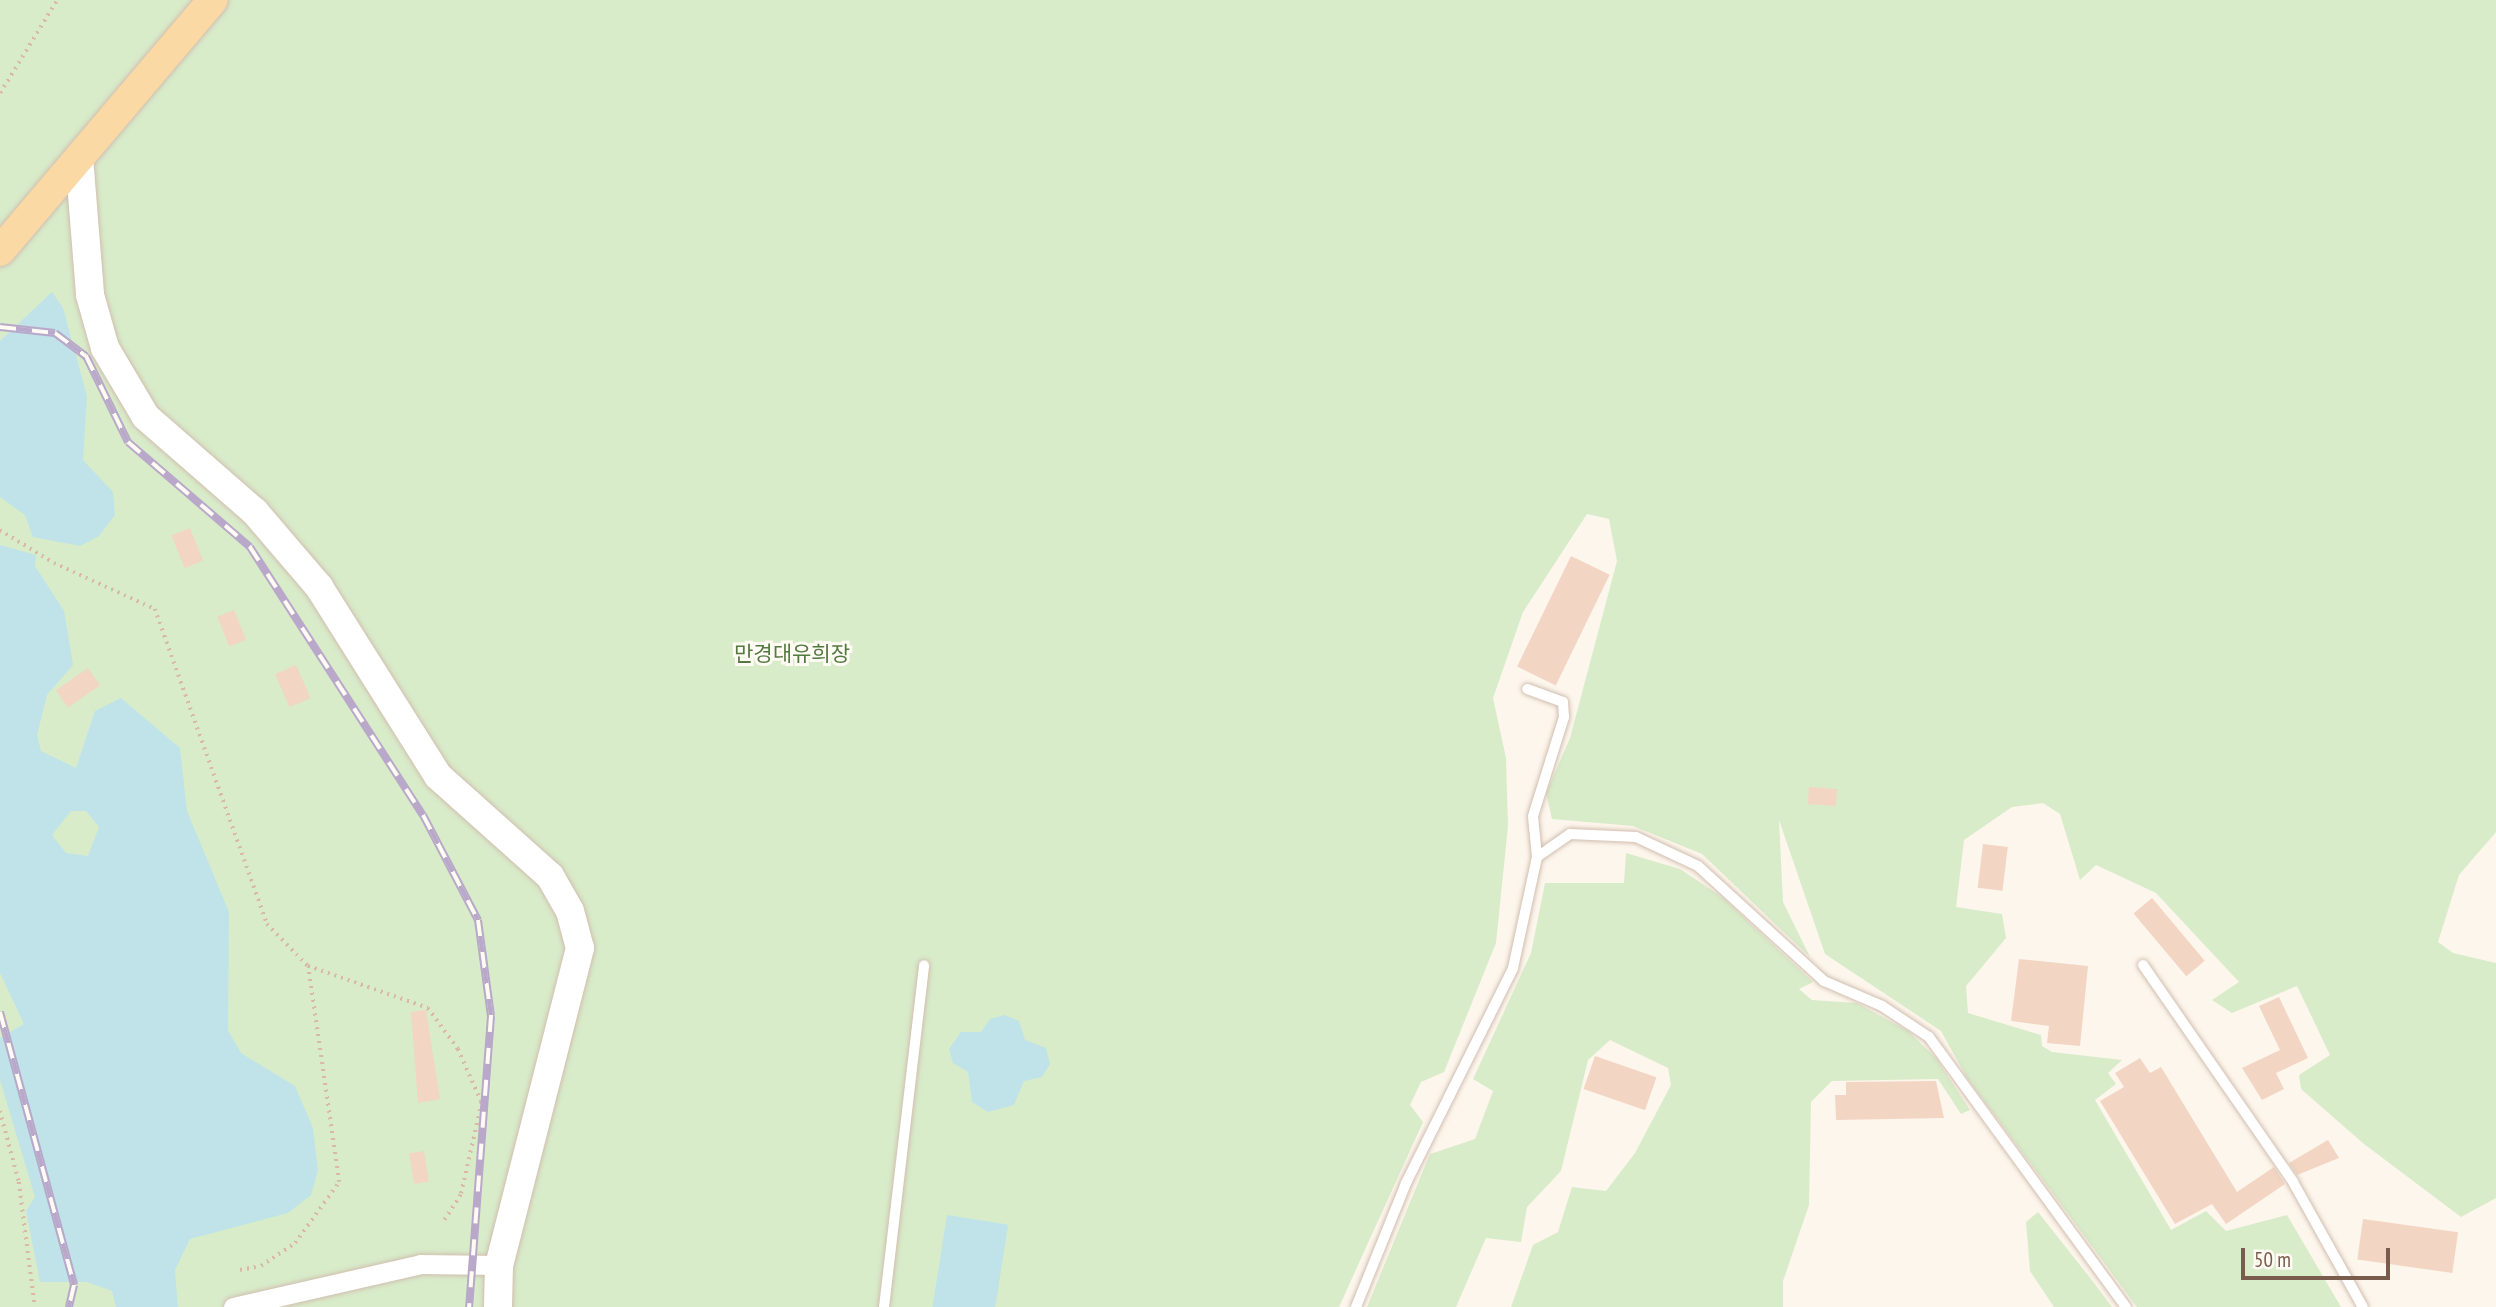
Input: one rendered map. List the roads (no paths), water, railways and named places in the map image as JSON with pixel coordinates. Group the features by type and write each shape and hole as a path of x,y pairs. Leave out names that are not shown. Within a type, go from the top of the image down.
{"main road":[{"path":"0,251 213,0"}],"street":[{"path":"79,157 90,295 105,348 146,417 263,522 318,587 438,776 550,876 570,911 580,948 499,1265 498,1307"},
{"path":"233,1307 420,1264 499,1265"}],"lane":[{"path":"1356,1307 1406,1183 1513,968 1537,858 1533,816 1564,717 1563,702 1527,689"},
{"path":"1537,858 1570,834 1636,837 1698,866 1824,981 1882,1006 1929,1037 2126,1307"},
{"path":"884,1307 924,965"},
{"path":"2143,965 2293,1182 2362,1307"}],"water":[{"path":"52,292 63,308 87,396 83,460 113,492 115,515 99,536 80,546 33,537 25,515 0,497 0,341"},
{"path":"0,545 36,555 35,566 64,611 73,665 47,695 37,735 41,751 76,768 95,711 121,698 180,748 187,811 229,912 228,1030 241,1053 295,1086 313,1128 318,1171 311,1195 288,1213 190,1239 175,1270 178,1307 116,1307 112,1291 87,1282 40,1282 26,1211 35,1197 0,1080 0,1038 24,1024 0,973","holes":["71,811 86,811 99,827 88,856 66,853 52,835"]},
{"path":"1005,1015 1019,1021 1025,1040 1046,1048 1050,1064 1042,1077 1024,1081 1014,1105 988,1112 972,1102 968,1072 953,1063 949,1049 961,1032 981,1032 990,1019"},
{"path":"947,1215 1008,1225 995,1307 932,1307"}],"railway":[{"path":"0,327 55,333 86,356 128,442 250,547 423,815 478,920 491,1016 469,1307"},
{"path":"0,1012 74,1285 69,1307"}],"park label":[{"name":"만경대유희장","path":"792,654"}]}
